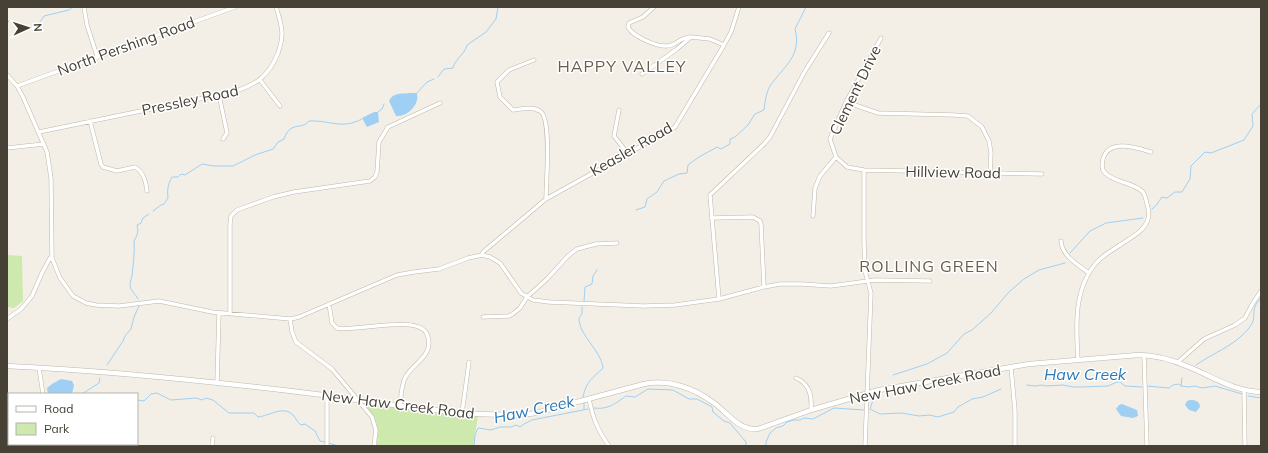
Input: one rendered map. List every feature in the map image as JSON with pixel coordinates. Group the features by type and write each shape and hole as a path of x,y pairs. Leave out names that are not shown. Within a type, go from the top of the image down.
{"street":[{"path":"84,7 87,25 97,56"},
{"name":"North Pershing Road","path":"17,86 235,7"},
{"name":"Pressley Road","path":"39,132 219,95 244,88 260,80 272,67 282,41 282,29 276,7"},
{"path":"654,7 642,17 629,23 629,30 655,44 666,46 690,37 710,39 724,45"},
{"name":"Keasler Road","path":"482,255 483,252 546,199 675,127 731,32 739,7"},
{"path":"719,299 710,195 770,137 805,71 829,33"},
{"path":"642,74 678,49 690,37"},
{"name":"Clement Drive","path":"864,170 847,167 836,157 830,140 846,102 881,38"},
{"path":"534,60 509,70 497,82 500,97 513,110 530,108 538,110 542,112 546,119 548,140 546,199"},
{"path":"7,75 17,86 26,102 48,157 50,169 52,258 56,271 70,293 90,304 100,306 119,306 158,301 219,313 290,319 299,317 398,275 439,269 468,258 482,255 490,257 500,263 518,290 526,297 537,301 549,302 644,306 675,305 719,299 764,287 789,284 839,286 884,280 930,281"},
{"path":"260,80 280,106"},
{"path":"219,95 227,133 223,139"},
{"path":"846,102 878,113 968,116 982,127 989,141 991,153 990,173"},
{"path":"230,314 230,224 235,211 244,206 286,193 370,181 375,177 377,172 379,142 388,127 440,103"},
{"path":"619,110 614,136 628,154"},
{"path":"90,122 103,167 117,171 135,167 144,177 147,191"},
{"path":"7,148 44,144"},
{"path":"1078,360 1077,316 1080,295 1089,273 1103,257 1132,238 1144,227 1149,218 1148,206 1144,193 1136,187 1112,178 1104,172 1102,165 1105,153 1114,147 1131,146 1151,152"},
{"path":"812,216 816,188 820,176 836,157"},
{"path":"864,170 865,271 871,293 865,446"},
{"name":"Hillview Road","path":"864,170 1042,174"},
{"path":"711,218 753,217 760,220 764,287"},
{"path":"1061,242 1061,246 1065,253 1089,273"},
{"path":"483,317 509,316 520,308 526,297 547,279 568,256 577,249 596,244 617,243"},
{"path":"7,319 21,309 32,296 42,273 50,258 52,258"},
{"path":"1178,362 1204,339 1235,325 1245,318 1261,291"},
{"path":"329,304 332,323 335,327 352,329 381,325 410,325 418,326 425,332 428,337 426,352 422,360 408,373 405,378 400,406"},
{"path":"217,383 219,313"},
{"path":"290,319 292,332 296,342 332,369 372,417 376,432 374,446"},
{"path":"1144,355 1147,446"},
{"name":"New Haw Creek Road","path":"7,366 172,378 327,396 442,412 522,415 536,413 644,384 666,382 688,389 710,400 739,424 746,428 752,429 766,426 811,410 868,393 1011,367 1144,355 1178,362 1218,381 1244,390 1261,392"},
{"path":"462,413 469,362"},
{"path":"1011,367 1014,386 1015,446"},
{"path":"39,368 43,393"},
{"path":"796,378 802,381 809,390 811,410"},
{"path":"1244,390 1245,446"},
{"path":"327,396 327,444"},
{"path":"589,399 592,417 609,446"},
{"path":"212,438 212,446"}],"green space":[{"path":"7,255 22,256 23,301 14,308 7,307"},
{"path":"368,404 440,414 478,416 473,446 377,446 377,425 373,416 366,407"}],"water":[{"path":"417,93 416,103 406,114 396,116 389,101 395,95"},
{"path":"374,112 378,112 379,122 367,127 362,118"},
{"path":"61,379 72,381 74,385 72,393 48,393 47,388"},
{"path":"1190,400 1199,403 1200,407 1196,412 1189,410 1185,405 1187,401"},
{"path":"1122,404 1137,410 1138,416 1133,418 1121,416 1116,409"}],"waterway":[{"path":"7,23 10,20 29,27 38,25 44,16 69,10 73,7"},
{"path":"438,77 444,69 453,68 467,45 486,32 496,19 498,7"},
{"path":"636,210 645,207 647,199 657,192 664,181 679,174 687,173 688,165 699,157 717,147 721,149 730,144 730,139 735,137 748,125 755,114 764,110 770,86 794,54 797,38 795,29 806,7"},
{"path":"417,93 427,82 434,79"},
{"path":"378,112 382,109 384,104"},
{"path":"1152,209 1162,197 1167,198 1175,192 1182,192 1190,179 1191,166 1205,152 1211,153 1244,140 1253,126 1252,114 1261,104"},
{"path":"153,211 164,204 168,198 168,187 172,177 178,177 181,174 185,175 202,164 214,166 233,166 255,155 273,149 278,142 284,139 290,130 306,124 309,121 348,124 362,119"},
{"path":"138,299 131,290 130,286 134,258 134,241 138,229 137,225 141,223 143,218 149,214"},
{"path":"1070,253 1090,231 1106,223 1143,218"},
{"path":"893,375 927,364 947,353 964,334 972,330 991,313 1009,292 1024,279 1039,270 1065,263"},
{"path":"584,301 585,287 592,284 593,276 597,270"},
{"path":"1196,365 1231,344 1244,334 1252,324 1255,306 1261,298"},
{"path":"107,365 131,329 139,306"},
{"path":"582,307 582,314 579,318 582,331 598,355 603,368 588,383 583,397"},
{"path":"84,393 99,383 100,378"},
{"name":"Haw Creek","path":"1181,386 1182,378"},
{"name":"Haw Creek","path":"1027,385 1063,385 1082,387 1108,386 1120,382 1125,386 1142,387"},
{"name":"Haw Creek","path":"1147,386 1169,388 1173,385 1179,384 1181,386 1195,386 1202,388 1215,386 1242,394"},
{"name":"Haw Creek","path":"594,408 607,407 626,396 635,397 648,389 673,390 689,399 697,399 712,407 713,412 724,421 730,423 746,442 746,446"},
{"name":"Haw Creek","path":"880,394 873,400 870,409 880,414 901,413 938,417 954,412 958,407 972,399 983,397 1001,389"},
{"name":"Haw Creek","path":"138,400 144,401 151,394 157,393 171,400 196,398 202,400 206,398 213,400 229,413 254,413 258,417 285,411 293,415 298,423 301,425 305,424 315,431 320,441 325,442"},
{"name":"Haw Creek","path":"1248,396 1261,398"},
{"name":"Haw Creek","path":"584,403 584,409"},
{"name":"Haw Creek","path":"766,446 770,433 787,422 804,418 813,419 834,408 864,410"},
{"name":"Haw Creek","path":"474,446 475,435 478,428 491,430 516,425 520,427 532,420 588,409"},
{"name":"Haw Creek","path":"328,443 339,446"}],"district":[{"name":"HAPPY VALLEY","path":"622,66"},
{"name":"ROLLING GREEN","path":"929,266"}]}
